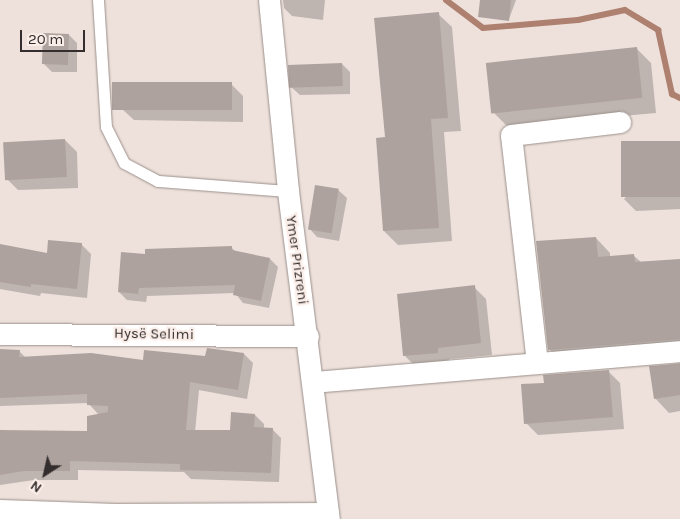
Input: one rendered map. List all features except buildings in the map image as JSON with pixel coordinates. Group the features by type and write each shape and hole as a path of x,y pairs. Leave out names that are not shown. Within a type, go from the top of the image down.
{"street":[{"name":"Ymer Prizreni","path":"269,0 288,191 308,336 328,516"},
{"path":"537,363 511,135 620,122"},
{"name":"Hysë Selimi","path":"0,334 308,336"},
{"path":"313,382 680,351"},
{"path":"0,510 115,514 328,516"}],"lane":[{"path":"98,0 106,127 124,163 158,181 288,191"}],"waterway":[{"path":"446,0 483,28 578,20 625,10 658,30 672,94 680,98"}]}
